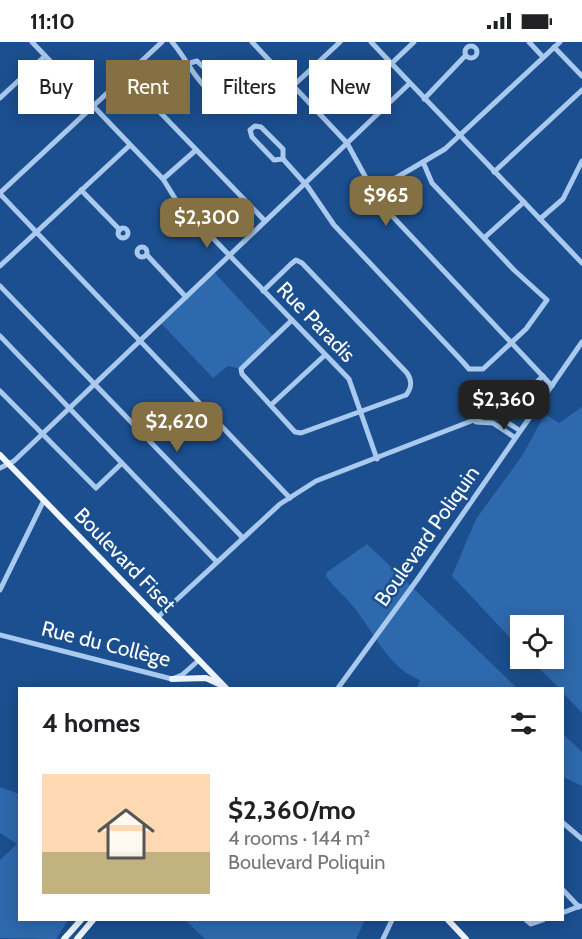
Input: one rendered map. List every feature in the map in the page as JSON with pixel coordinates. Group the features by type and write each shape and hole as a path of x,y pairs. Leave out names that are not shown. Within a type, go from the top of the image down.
{"main road":[{"name":"Boulevard Fiset","path":"0,455 224,687"},
{"path":"172,679 206,678 223,687"},
{"path":"64,939 80,921"},
{"path":"77,939 92,921"},
{"path":"449,921 466,939"}],"street":[{"name":"Rue Paradis","path":"32,42 49,60"},
{"path":"142,60 162,42"},
{"path":"171,42 187,60"},
{"path":"252,42 269,60"},
{"path":"297,82 340,42"},
{"path":"371,42 387,60"},
{"path":"414,42 391,64 582,263"},
{"path":"529,42 543,57"},
{"path":"372,192 446,149 560,42"},
{"path":"554,47 582,76"},
{"path":"424,99 466,55"},
{"path":"0,98 45,56"},
{"path":"197,61 220,83 221,89 218,94 212,94 192,74 190,63 197,61"},
{"path":"0,468 8,464 70,408 409,84"},
{"path":"297,90 346,143 372,192 552,386"},
{"path":"494,172 582,90"},
{"path":"94,106 106,94"},
{"name":"Rue Paradis","path":"94,108 163,179 176,200 349,379 376,459"},
{"path":"86,114 0,194 290,498"},
{"path":"161,114 266,221"},
{"path":"283,159 274,160 260,146 251,135 252,127 261,128 284,149 283,159 305,183 334,225 469,369 483,369 529,326 547,300 432,183 423,162"},
{"path":"0,266 130,145"},
{"path":"163,179 196,150"},
{"path":"540,219 563,199 582,161"},
{"path":"81,190 120,230"},
{"path":"484,238 524,202"},
{"path":"576,257 582,250"},
{"path":"147,255 186,297"},
{"path":"264,291 296,260 302,263 410,377 411,384 406,395 301,433 296,432 242,374 241,369 292,320"},
{"path":"0,286 243,538"},
{"path":"0,336 216,561"},
{"name":"Boulevard Poliquin","path":"339,687 582,342"},
{"path":"271,405 325,355"},
{"path":"158,617 216,561 290,498 327,475 376,459 492,413 525,393 543,376"},
{"path":"0,391 96,488 122,463"},
{"path":"492,413 499,426"},
{"path":"492,413 519,430"},
{"path":"471,422 486,422 499,426 514,437"},
{"path":"0,590 44,500"},
{"path":"0,572 8,574"},
{"name":"Rue du Collège","path":"0,635 172,679 182,675 199,660"},
{"path":"564,824 582,839"},
{"path":"564,891 580,906 564,912"},
{"path":"383,939 392,921"}],"shaded area":[{"path":"213,271 274,337 241,369 228,366 213,378 160,322"},
{"path":"582,407 582,713 564,694 564,687 558,687 540,669 564,669 564,615 510,615 510,637 452,576 476,519 522,456 545,414 559,423"},
{"path":"367,544 516,687 417,687 420,680 398,667 389,657 359,614 326,576 326,573"},
{"path":"564,735 582,752 582,786 564,777"},
{"path":"0,787 18,794 18,921 67,921 56,939 0,938 0,860 17,844 0,833"},
{"path":"186,921 365,921 356,939 205,939"}]}
